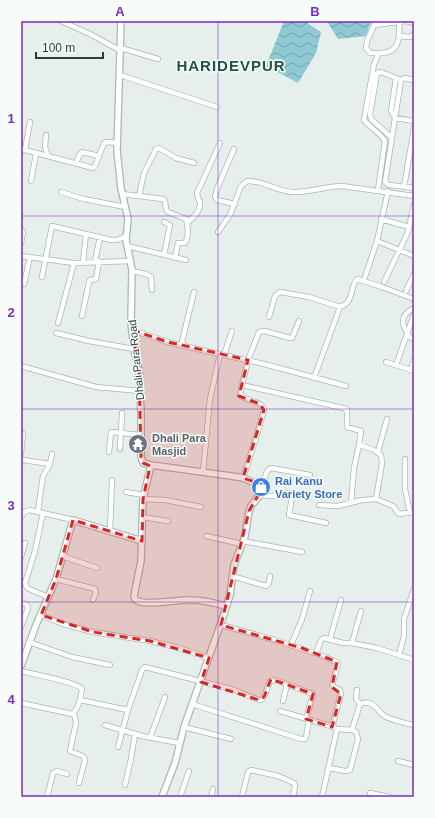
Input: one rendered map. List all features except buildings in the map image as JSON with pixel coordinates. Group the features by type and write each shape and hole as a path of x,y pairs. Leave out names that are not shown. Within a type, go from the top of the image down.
{"street":[{"path":"61,21 121,49 158,59"},
{"name":"Dhali Para Road","path":"122,21 118,166 122,194 128,219 126,236 132,271 132,330 134,349 139,371 142,461 151,465"},
{"path":"399,21 400,36 393,51 386,54 370,53 366,48 367,41 375,23 399,21 409,21 414,23"},
{"path":"400,36 412,37 414,34"},
{"path":"378,190 385,141 381,134 368,125 364,120 374,64 379,54"},
{"path":"392,138 370,119 377,73 381,72 399,79 404,78 414,80"},
{"path":"120,75 217,107"},
{"path":"399,79 395,118 385,182 389,186 414,188"},
{"path":"395,118 414,121"},
{"path":"30,122 23,150 93,168 106,142 118,143"},
{"path":"404,187 414,128"},
{"path":"46,135 45,147 48,156"},
{"path":"187,223 194,217 198,209 200,203 197,197 198,193 220,142"},
{"path":"139,196 144,173 156,148 159,148 176,158 194,163"},
{"path":"234,149 215,197 217,200 235,204"},
{"path":"76,163 82,152 99,156"},
{"path":"31,181 36,154"},
{"path":"218,232 227,220 235,204 241,186 247,181 256,181 284,191 292,192 303,192 331,186 342,186 388,191 414,196"},
{"path":"365,277 377,241 388,191"},
{"path":"61,192 84,199 125,207"},
{"path":"122,194 165,200 167,211 187,220 187,240 185,243 178,243 175,258"},
{"path":"384,282 410,227 414,205"},
{"path":"381,220 410,227"},
{"path":"164,222 170,225 164,255"},
{"path":"42,277 52,226 117,240 126,236"},
{"path":"21,229 23,232 21,243"},
{"path":"83,262 86,234"},
{"path":"82,316 89,282 90,280 96,279 100,237"},
{"path":"377,241 414,256"},
{"path":"127,246 186,260"},
{"path":"21,256 74,263 131,261"},
{"path":"24,284 30,257"},
{"path":"58,323 74,263"},
{"path":"132,271 146,274 151,278 152,290"},
{"path":"406,291 414,274"},
{"path":"314,378 340,307 346,304 357,279 414,299"},
{"path":"184,346 182,342 194,292"},
{"path":"269,317 275,296 280,292 310,297 340,307"},
{"path":"414,308 407,312 403,319 403,327 407,335 414,339"},
{"path":"396,366 414,314"},
{"path":"242,478 264,410 264,406 240,396 248,360 259,332 265,331 292,338 299,321"},
{"path":"132,330 168,342 248,360 346,386"},
{"path":"203,472 210,399 222,354 232,331"},
{"path":"56,332 96,342 134,349"},
{"path":"386,362 412,371 414,360"},
{"path":"21,366 96,387 140,391"},
{"path":"242,385 347,409 347,427 361,431 354,468 351,503"},
{"path":"120,449 122,413"},
{"path":"378,452 387,419"},
{"path":"109,452 110,434 112,432 141,435"},
{"path":"21,453 23,434"},
{"path":"359,445 378,452 381,455 382,463 376,500"},
{"path":"38,511 43,476 50,464 52,454"},
{"path":"21,458 23,460 50,464"},
{"path":"319,505 338,506 369,499 393,506 399,514 412,512 405,489 405,459"},
{"path":"226,606 197,600 161,603 139,602 136,600 134,596 141,561 144,497 151,465 242,478 262,486"},
{"path":"162,797 184,727 221,625 231,589 234,565 243,543 251,506 260,495 267,471 271,468 310,475"},
{"path":"110,531 112,480"},
{"path":"126,492 144,497 201,507"},
{"path":"260,495 272,496 290,493 292,497 289,515 326,523"},
{"path":"21,517 27,510 38,511 142,541"},
{"path":"44,513 25,584 27,588 48,597"},
{"path":"142,517 168,521"},
{"path":"21,666 23,654 30,642 56,578 73,520"},
{"path":"206,536 302,552"},
{"path":"21,557 25,543"},
{"path":"62,556 97,568"},
{"path":"232,576 266,586 270,576"},
{"path":"56,578 95,589 96,592 93,600"},
{"path":"399,655 404,636 404,619 414,589"},
{"path":"291,645 302,618 310,591"},
{"path":"330,639 341,600"},
{"path":"21,602 26,604 28,608 21,627"},
{"path":"352,643 361,611"},
{"path":"41,615 63,624 81,629 102,634 119,635 150,641 179,648 209,658"},
{"path":"221,625 291,645 337,662 338,665 332,685 340,690 341,694 329,768 322,797"},
{"path":"316,653 322,639 330,639 342,643 352,643 377,648 414,660"},
{"path":"30,642 72,657 110,665"},
{"path":"118,747 128,710 142,670 145,667 231,689 261,700 264,697 270,681 272,680 314,694 305,739 192,704"},
{"path":"21,671 80,686 82,689 80,700 74,713 76,723 70,751 83,756 85,760 79,783"},
{"path":"283,701 287,684"},
{"path":"357,690 356,699 360,704"},
{"path":"150,738 165,697"},
{"path":"80,700 128,710"},
{"path":"21,703 68,714 74,713"},
{"path":"360,704 364,703 377,706 382,714 387,717 414,725"},
{"path":"352,730 360,704"},
{"path":"280,711 335,728 352,730 356,732 358,738 350,770 345,771 329,768"},
{"path":"105,725 150,738 180,743"},
{"path":"184,727 231,739"},
{"path":"125,785 135,734"},
{"path":"398,761 414,765"},
{"path":"242,797 248,772 251,770 278,776 294,783 295,786 293,797"},
{"path":"47,797 53,773 57,771 67,774"},
{"path":"180,797 189,771"},
{"path":"210,797 213,789"},
{"path":"370,792 390,797"}],"highlighted area":[{"path":"132,330 168,342 248,360 239,396 260,404 264,410 243,478 258,483 262,489 249,511 221,625 302,648 337,662 332,687 341,694 332,727 306,719 313,694 271,679 264,697 259,700 201,682 209,658 150,641 93,632 41,615 56,579 73,520 142,541 143,499 150,466 143,463 141,457 139,371"}],"water":[{"path":"284,21 304,21 321,32 316,53 298,83 266,66"},
{"path":"329,21 371,21 366,36 338,39 328,23"}],"place":[{"name":"Dhali Para Masjid","path":"138,444"},
{"name":"Rai Kanu Variety Store","path":"261,487"}],"district":[{"name":"HARIDEVPUR","path":"231,66"}]}
